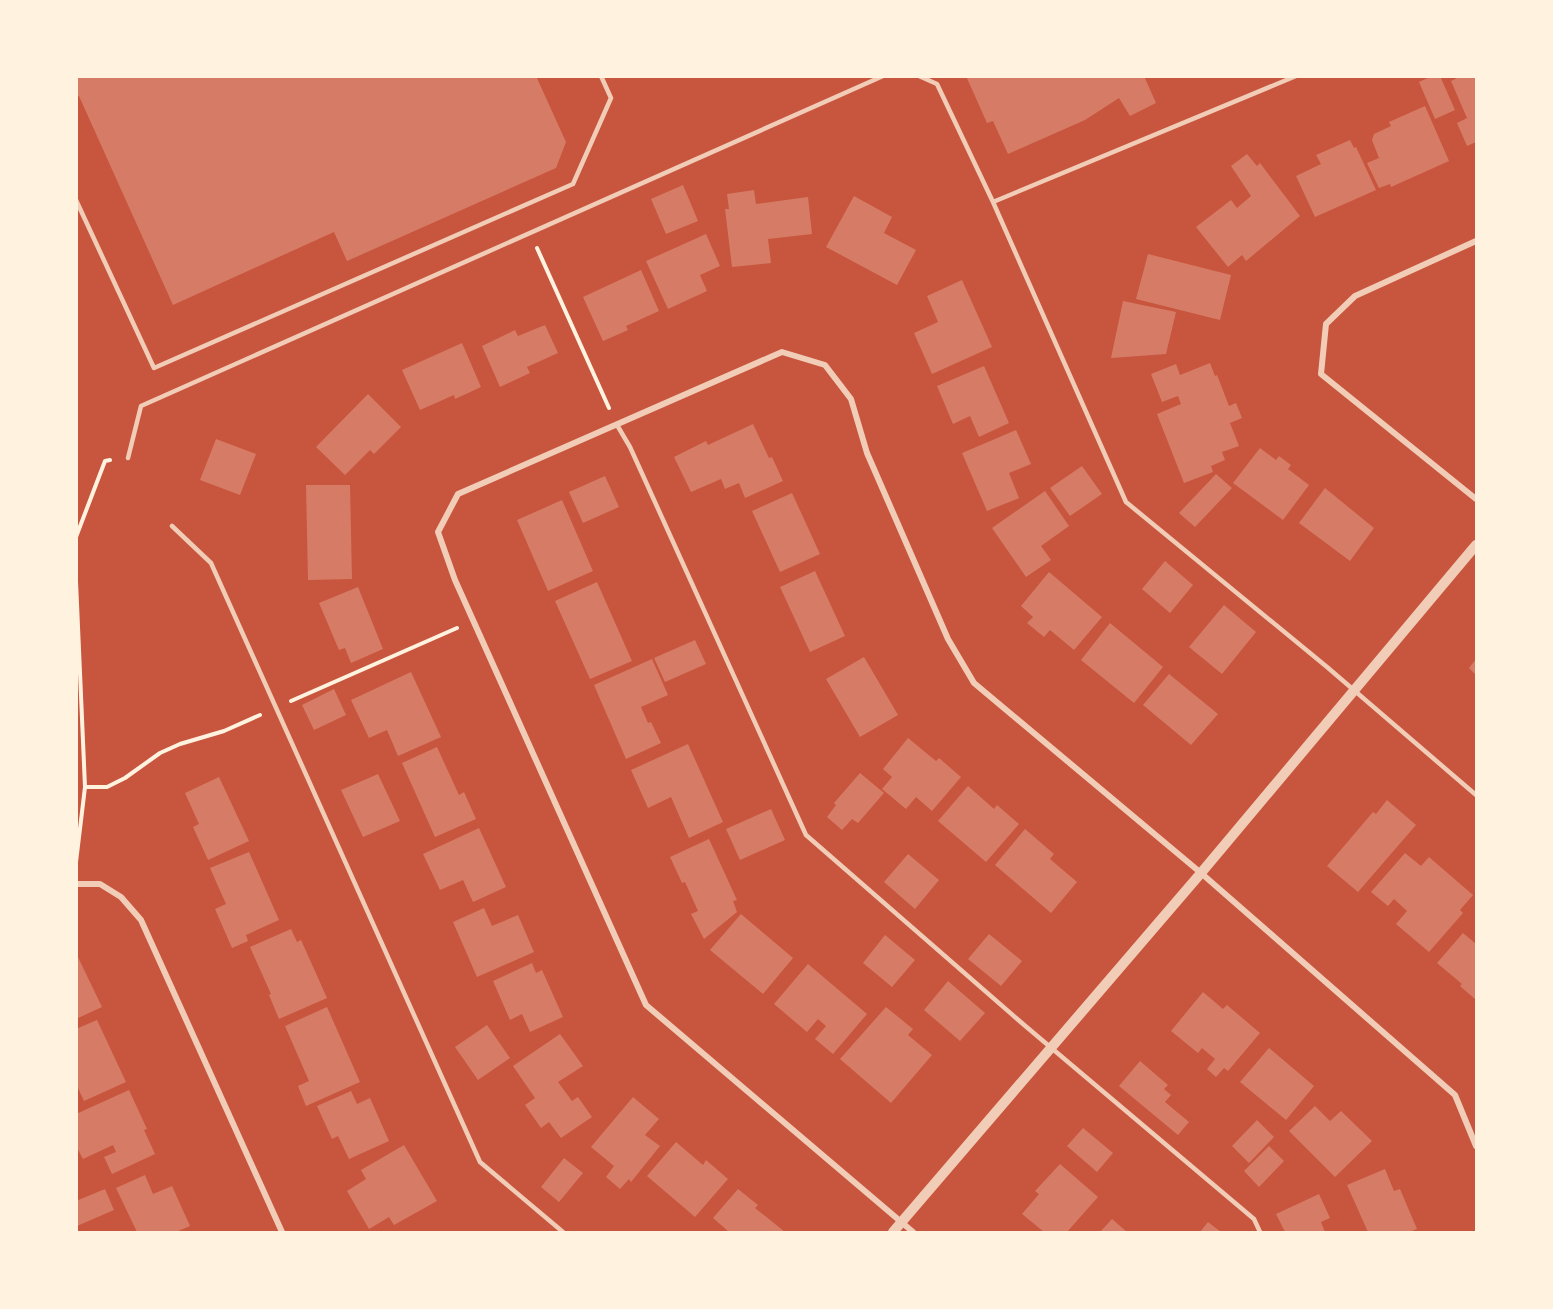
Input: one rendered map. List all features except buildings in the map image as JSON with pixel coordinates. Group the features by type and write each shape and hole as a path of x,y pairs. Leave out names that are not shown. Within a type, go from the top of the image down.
{"street":[{"path":"1476,242 1355,296 1326,324 1321,374 1476,499"},
{"path":"913,1233 646,1005 455,580 438,532 458,494 782,352 825,364 851,399 872,464 948,639 974,683 1201,873 1455,1095 1476,1146"},
{"path":"893,1233 1201,873 1476,545"},
{"path":"76,884 100,884 122,897 141,920 282,1233"}],"lane":[{"path":"76,200 154,368 573,184 611,98 601,76"},
{"path":"128,458 141,406 883,76"},
{"path":"919,76 937,84 993,202 1126,502 1355,690 1476,795"},
{"path":"993,202 1296,76"},
{"path":"617,425 630,447 806,835 1254,1219 1260,1233"},
{"path":"172,526 211,563 480,1162 563,1233"}],"path":[{"path":"530,233 608,404"},
{"path":"76,537 105,461 128,458"},
{"path":"76,581 85,787 76,862"},
{"path":"85,787 107,787 125,778 160,753 180,744 224,731 453,630"}]}
